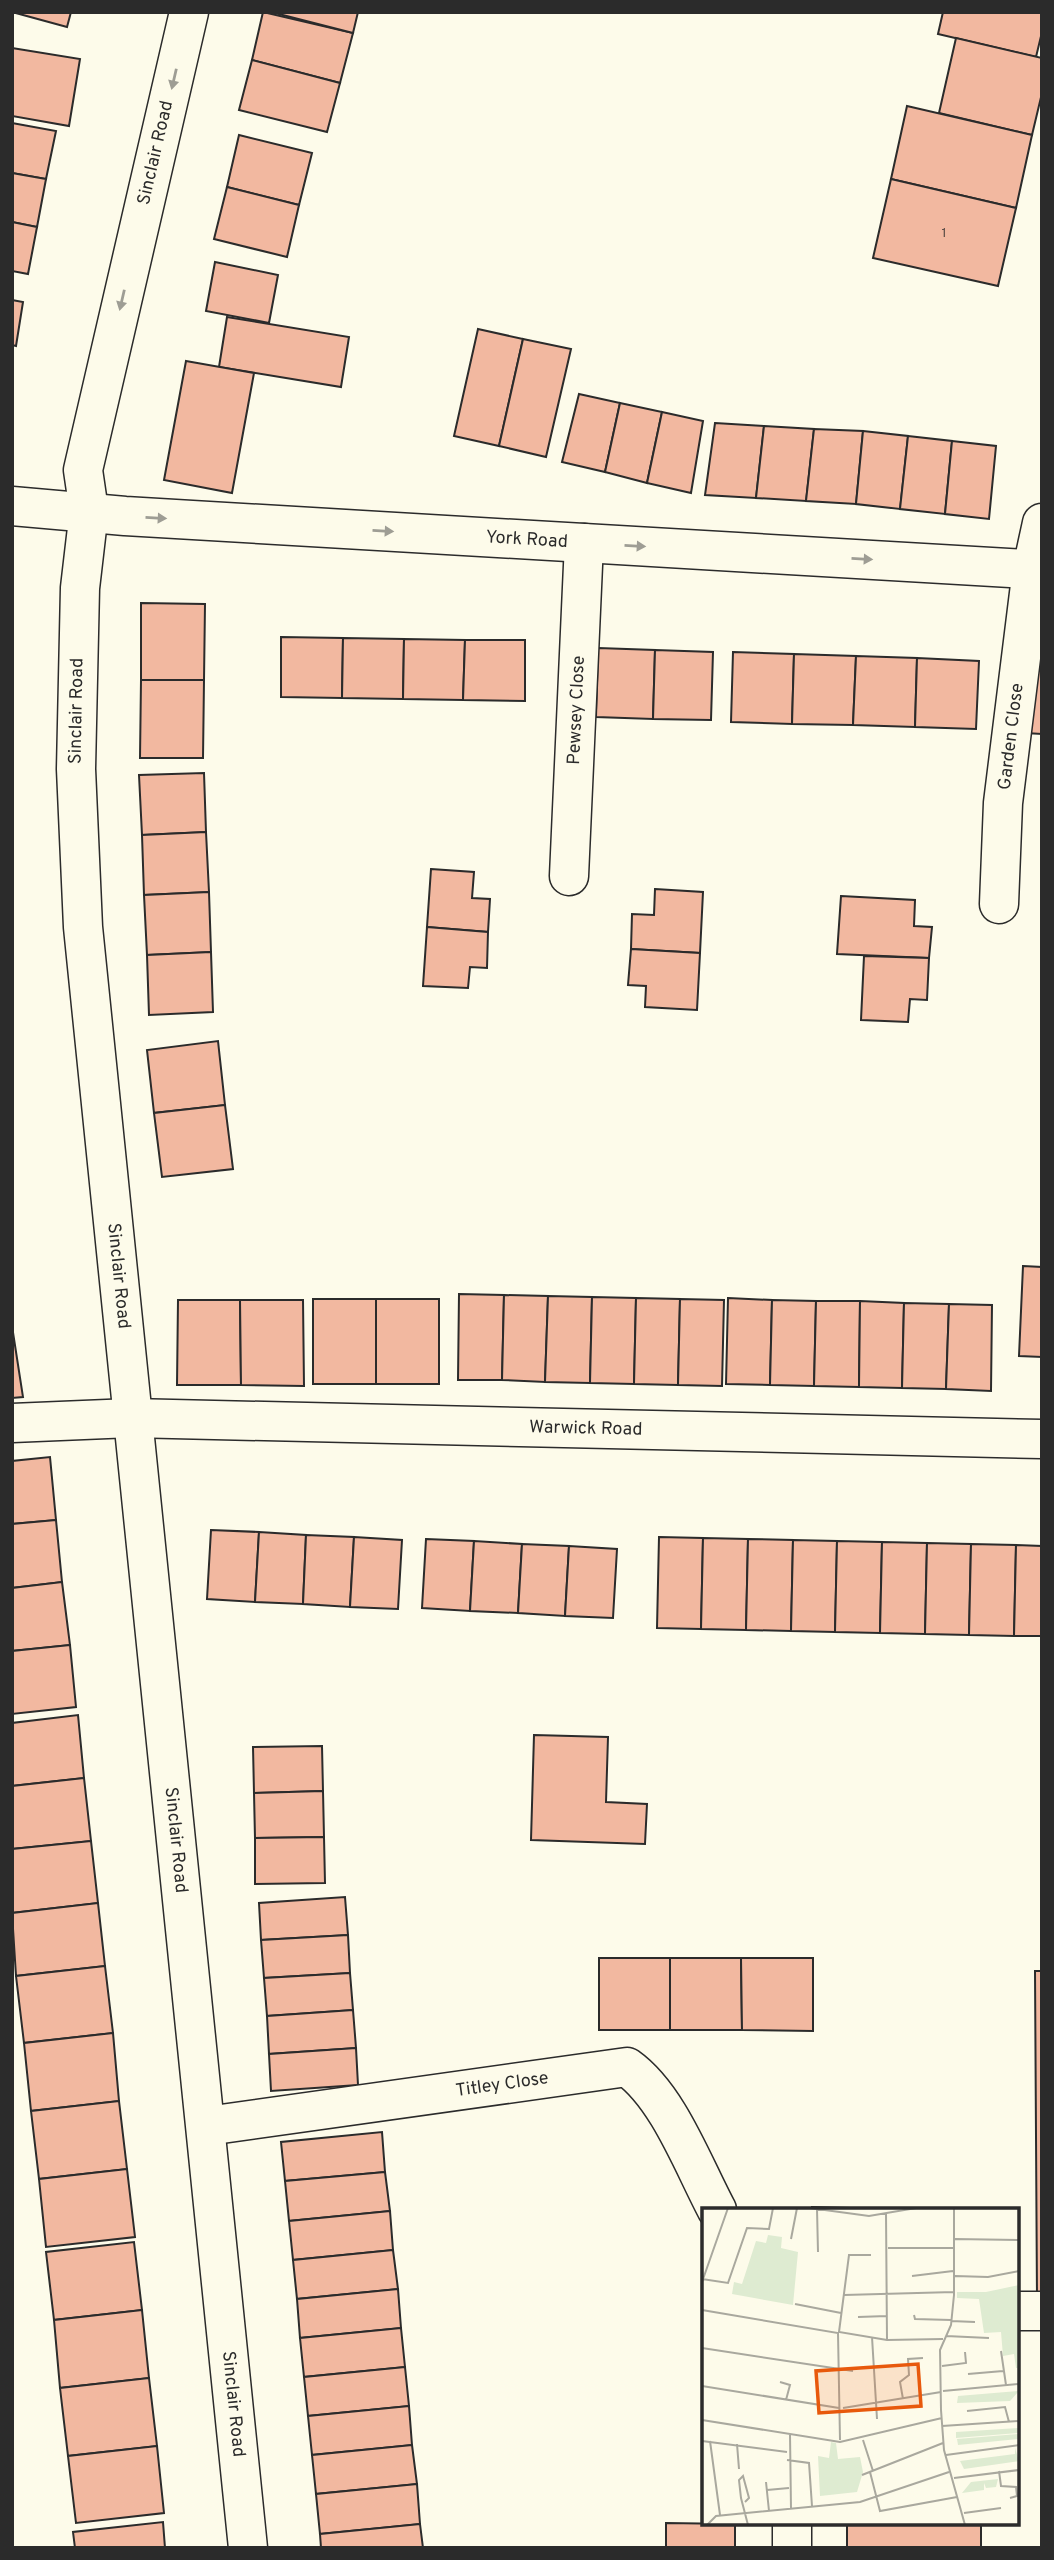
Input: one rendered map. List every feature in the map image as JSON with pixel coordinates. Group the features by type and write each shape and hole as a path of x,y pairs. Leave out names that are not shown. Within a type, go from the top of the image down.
{"street":[{"name":"Sinclair Road","path":"189,12 83,470 89,511 80,588 76,769 83,927 248,2548"},
{"name":"York Road","path":"12,506 1037,569"},
{"name":"Garden Close","path":"999,904 1003,803 1042,523"},
{"name":"Pewsey Close","path":"569,876 584,543"},
{"name":"Warwick Road","path":"12,1423 131,1418 1042,1439"},
{"name":"Titley Close","path":"206,2126 627,2067 645,2080 659,2100 716,2208"},
{"path":"1019,2311 1042,2311"},
{"path":"792,2525 792,2548"}],"building":[{"path":"12,12 71,12 67,27"},
{"path":"263,12 353,33 340,83 252,60"},
{"path":"271,12 358,12 353,33"},
{"path":"943,12 1042,12 1042,32 1036,57 938,34"},
{"path":"956,38 1042,58 1042,93 1032,135 939,113"},
{"path":"12,48 80,59 69,126 12,116"},
{"path":"252,60 340,83 327,132 239,110"},
{"path":"907,106 1032,135 1016,208 891,179"},
{"path":"12,123 56,131 46,179 12,173"},
{"path":"239,135 312,153 299,205 227,187"},
{"path":"12,173 46,179 37,227 12,222"},
{"path":"891,179 1016,208 998,286 873,258"},
{"path":"227,187 299,205 287,257 214,239"},
{"path":"12,222 37,227 28,274 12,271"},
{"path":"215,262 278,275 269,323 206,311"},
{"path":"12,300 23,302 16,346 12,345"},
{"path":"227,317 349,337 341,387 219,367"},
{"path":"478,329 523,339 499,446 454,436"},
{"path":"523,339 571,349 546,457 499,446"},
{"path":"186,361 254,373 232,493 164,480"},
{"path":"579,394 620,403 605,472 562,462"},
{"path":"620,403 662,412 647,483 605,472"},
{"path":"662,412 703,421 691,493 647,483"},
{"path":"715,423 764,426 756,498 705,495"},
{"path":"764,426 814,429 806,501 756,498"},
{"path":"814,429 863,431 856,504 806,501"},
{"path":"863,431 908,436 900,509 856,504"},
{"path":"908,436 952,441 945,514 900,509"},
{"path":"952,441 996,446 989,519 945,514"},
{"path":"141,603 205,604 204,680 141,680"},
{"path":"281,637 343,638 342,698 281,697"},
{"path":"343,638 404,639 403,699 342,698"},
{"path":"404,639 465,640 463,700 403,699"},
{"path":"465,640 525,640 525,701 463,700"},
{"path":"598,648 655,650 653,719 596,717"},
{"path":"655,650 713,652 711,720 653,719"},
{"path":"733,652 794,654 792,724 731,722"},
{"path":"794,654 856,656 853,725 792,724"},
{"path":"856,656 917,658 915,727 853,725"},
{"path":"917,658 979,661 976,729 915,727"},
{"path":"1030,661 1042,662 1042,734 1025,733"},
{"path":"141,680 204,680 203,758 140,758"},
{"path":"204,773 206,832 142,835 139,775"},
{"path":"206,832 209,892 144,895 142,835"},
{"path":"431,869 474,872 472,898 490,899 488,932 427,927"},
{"path":"655,889 703,892 700,953 631,949 632,914 654,915"},
{"path":"209,892 211,952 147,955 144,895"},
{"path":"841,896 915,900 914,926 932,927 929,958 837,954"},
{"path":"427,927 488,932 487,968 470,967 468,988 423,986"},
{"path":"631,949 700,953 697,1010 645,1007 646,986 628,985"},
{"path":"211,952 213,1012 149,1015 147,955"},
{"path":"864,956 929,958 927,1000 910,999 908,1022 861,1020"},
{"path":"218,1041 225,1105 154,1113 147,1050"},
{"path":"225,1105 233,1169 162,1177 154,1113"},
{"path":"1023,1266 1042,1267 1042,1357 1019,1356"},
{"path":"459,1294 504,1295 502,1380 458,1380"},
{"path":"504,1295 548,1296 545,1382 502,1380"},
{"path":"548,1296 592,1297 590,1383 545,1382"},
{"path":"592,1297 636,1298 634,1384 590,1383"},
{"path":"636,1298 680,1299 678,1385 634,1384"},
{"path":"728,1298 772,1300 770,1385 726,1384"},
{"path":"313,1299 376,1299 376,1384 313,1384"},
{"path":"376,1299 439,1299 439,1384 376,1384"},
{"path":"680,1299 724,1300 722,1386 678,1385"},
{"path":"178,1300 240,1300 241,1385 177,1385"},
{"path":"240,1300 303,1300 304,1386 241,1385"},
{"path":"772,1300 816,1301 814,1386 770,1385"},
{"path":"816,1301 860,1301 859,1387 814,1386"},
{"path":"860,1301 904,1303 902,1388 859,1387"},
{"path":"904,1303 949,1304 946,1389 902,1388"},
{"path":"949,1304 992,1305 991,1391 946,1389"},
{"path":"12,1326 23,1397 12,1398"},
{"path":"50,1457 56,1520 12,1524 12,1461"},
{"path":"56,1520 62,1582 12,1588 12,1524"},
{"path":"211,1530 259,1532 255,1602 207,1599"},
{"path":"259,1532 306,1535 303,1604 255,1602"},
{"path":"306,1535 354,1537 350,1607 303,1604"},
{"path":"354,1537 402,1540 398,1609 350,1607"},
{"path":"659,1537 703,1538 701,1629 657,1628"},
{"path":"703,1538 748,1539 746,1630 701,1629"},
{"path":"426,1539 474,1541 470,1611 422,1608"},
{"path":"748,1539 793,1540 791,1631 746,1630"},
{"path":"793,1540 837,1541 835,1632 791,1631"},
{"path":"474,1541 522,1544 518,1613 470,1611"},
{"path":"837,1541 882,1542 880,1633 835,1632"},
{"path":"882,1542 927,1543 925,1634 880,1633"},
{"path":"927,1543 971,1544 969,1635 925,1634"},
{"path":"522,1544 569,1546 565,1616 518,1613"},
{"path":"971,1544 1016,1545 1014,1636 969,1635"},
{"path":"1016,1545 1042,1546 1042,1636 1014,1636"},
{"path":"569,1546 617,1549 613,1618 565,1616"},
{"path":"62,1582 70,1645 12,1651 12,1588"},
{"path":"70,1645 76,1707 12,1714 12,1651"},
{"path":"78,1715 84,1778 12,1786 12,1723"},
{"path":"534,1735 608,1737 606,1802 647,1804 645,1844 531,1840"},
{"path":"322,1746 323,1791 254,1793 253,1747"},
{"path":"84,1778 91,1841 12,1849 12,1786"},
{"path":"323,1791 324,1837 255,1838 254,1793"},
{"path":"324,1837 325,1883 255,1884 255,1838"},
{"path":"91,1841 98,1903 12,1913 12,1849"},
{"path":"345,1897 348,1935 261,1940 259,1903"},
{"path":"98,1903 105,1966 16,1976 12,1913"},
{"path":"348,1935 350,1973 264,1978 261,1940"},
{"path":"599,1958 670,1958 670,2030 599,2030"},
{"path":"670,1958 741,1958 742,2030 670,2030"},
{"path":"741,1958 813,1958 813,2031 742,2030"},
{"path":"105,1966 113,2033 24,2043 16,1976"},
{"path":"1035,1971 1042,1971 1042,2299 1037,2299"},
{"path":"350,1973 353,2010 267,2016 264,1978"},
{"path":"353,2010 356,2048 269,2054 267,2016"},
{"path":"113,2033 119,2101 31,2111 24,2043"},
{"path":"356,2048 358,2085 271,2091 269,2054"},
{"path":"119,2101 127,2169 39,2179 31,2111"},
{"path":"382,2132 385,2172 285,2181 281,2142"},
{"path":"127,2169 135,2237 46,2247 39,2179"},
{"path":"385,2172 390,2211 289,2221 285,2181"},
{"path":"390,2211 393,2250 293,2260 289,2221"},
{"path":"134,2242 142,2310 54,2320 46,2252"},
{"path":"393,2250 398,2289 297,2299 293,2260"},
{"path":"398,2289 401,2328 300,2338 297,2299"},
{"path":"142,2310 149,2378 60,2388 54,2320"},
{"path":"401,2328 405,2367 304,2377 300,2338"},
{"path":"405,2367 409,2406 308,2416 304,2377"},
{"path":"149,2378 157,2446 68,2456 60,2388"},
{"path":"409,2406 412,2445 312,2455 308,2416"},
{"path":"412,2445 417,2484 316,2494 312,2455"},
{"path":"157,2446 164,2513 76,2523 68,2456"},
{"path":"417,2484 420,2524 320,2534 316,2494"},
{"path":"163,2522 165,2548 75,2548 73,2532"},
{"path":"666,2523 735,2525 735,2548 666,2548"},
{"path":"420,2524 423,2548 321,2548 320,2534"},
{"path":"847,2525 981,2525 981,2548 847,2548"}]}
